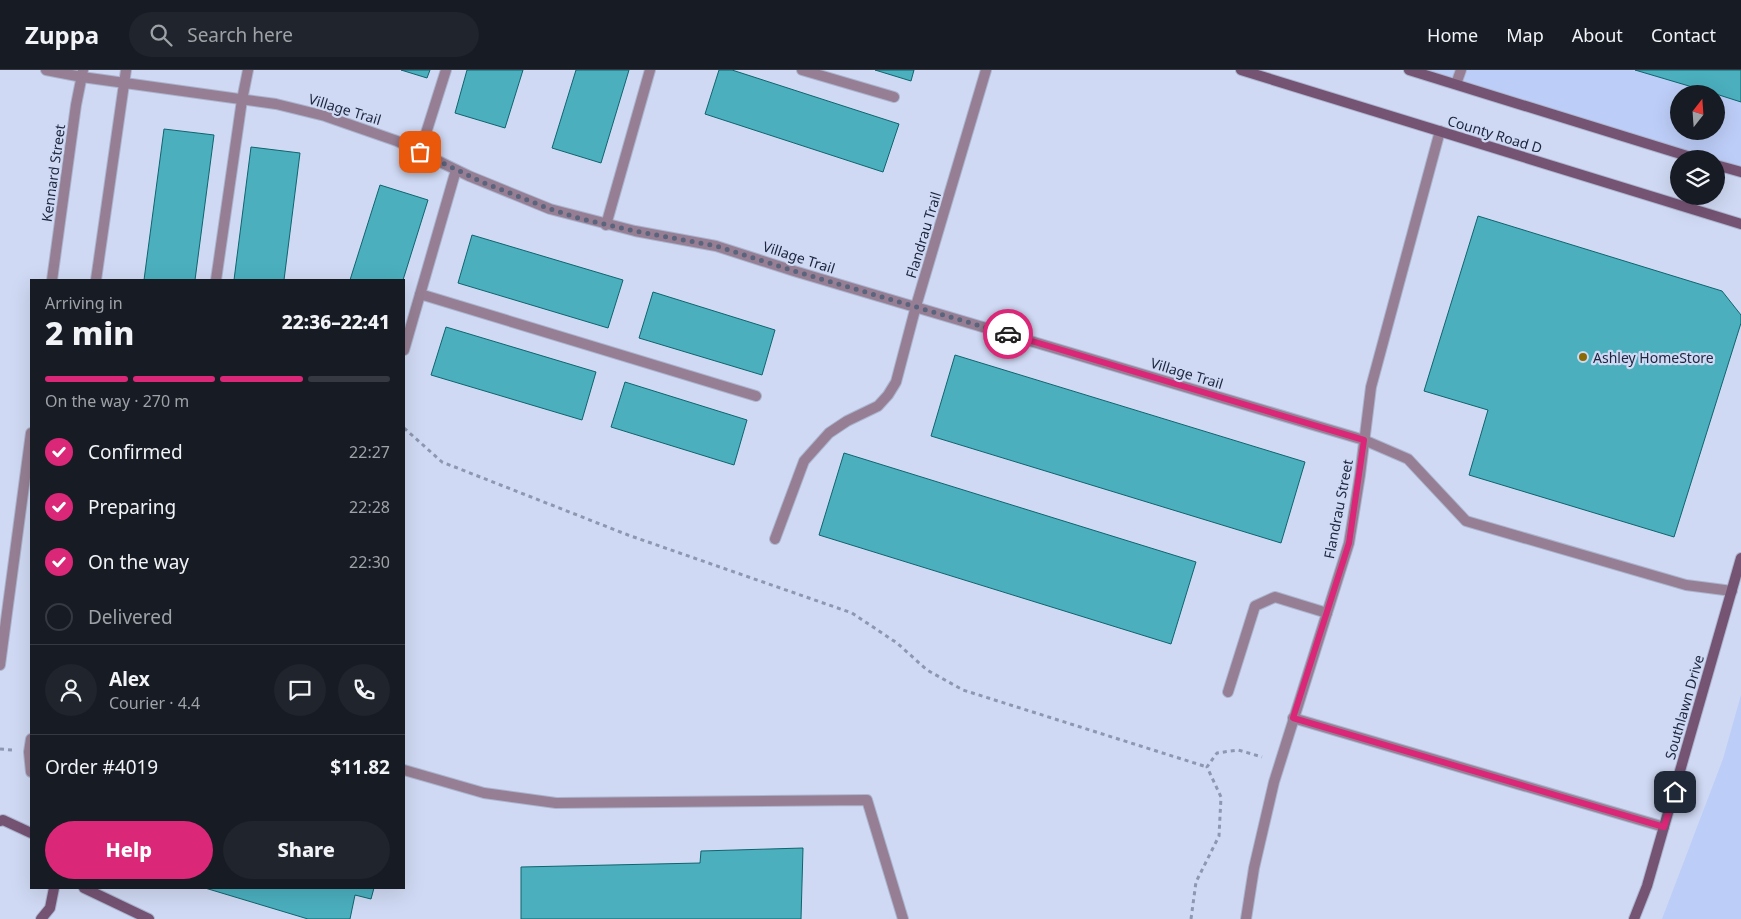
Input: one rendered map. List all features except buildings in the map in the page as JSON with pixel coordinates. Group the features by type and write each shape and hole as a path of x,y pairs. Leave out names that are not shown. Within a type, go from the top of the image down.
{"street":[{"name":"Village Trail","path":"46,70 83,74 123,84 276,104 331,117 381,135 522,199 578,218 716,246 794,271 1364,440 1408,459 1466,520 1686,585 1732,591"},
{"path":"96,279 126,70"},
{"path":"216,279 248,70"},
{"path":"420,152 446,70"},
{"path":"606,225 650,70"},
{"path":"802,70 894,97"},
{"name":"Flandrau Trail","path":"775,539 804,460 829,434 847,421 873,410 892,389 898,375 916,306 986,70"},
{"name":"County Road D","path":"1241,70 1741,224"},
{"path":"1409,70 1670,151"},
{"path":"1456,84 1461,70"},
{"name":"Kennard Street","path":"52,279 76,105 83,74"},
{"name":"Flandrau Street","path":"1246,919 1255,861 1280,762 1349,543 1371,386 1440,131"},
{"path":"1725,168 1741,172"},
{"path":"405,346 456,170"},
{"path":"420,294 756,396"},
{"path":"0,665 30,445"},
{"name":"Southlawn Drive","path":"1634,919 1648,886 1740,563"},
{"path":"1228,692 1255,606 1275,597 1327,612"},
{"path":"1293,718 1664,827"},
{"path":"405,770 484,793 556,804 867,800 903,919"},
{"path":"0,820 30,833"},
{"path":"41,919 50,908 54,889"},
{"path":"86,889 149,919"}],"path":[{"path":"405,429 442,462 628,536 852,613 897,643 927,670 962,690 1207,767 1221,797 1219,836 1196,882 1191,919"},
{"path":"1207,767 1217,753 1238,750 1280,762"}],"shaded area":[{"path":"1402,70 1741,70 1741,175 1725,170 1725,150 1670,150 1670,153"},
{"path":"1741,695 1741,919 1662,919 1723,759"}],"way so far":[{"path":"420,152 522,199 578,218 716,246 1008,334"}],"place":[{"name":"Ashley HomeStore","path":"1583,357"}],"route":[{"path":"1008,334 1364,440 1349,543 1293,718 1664,827 1675,792"}]}
